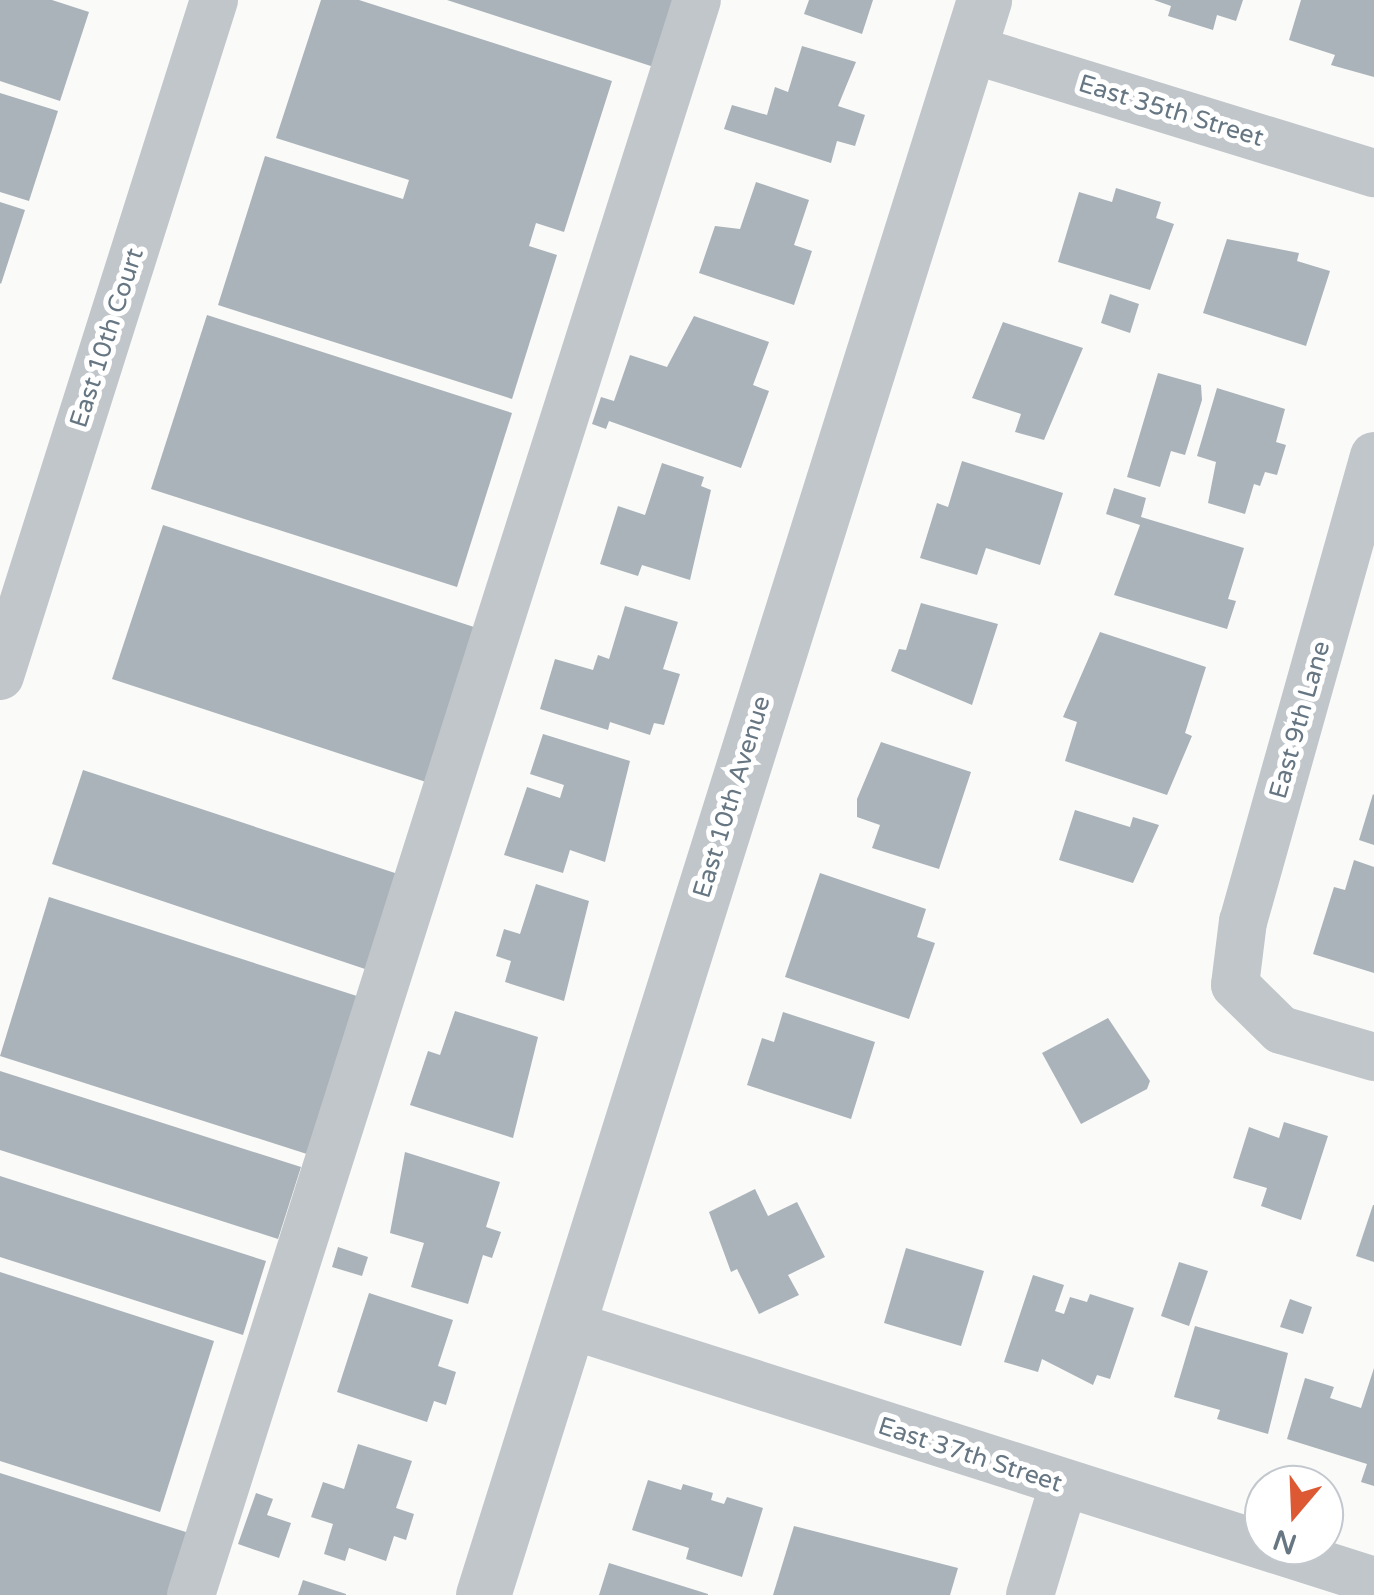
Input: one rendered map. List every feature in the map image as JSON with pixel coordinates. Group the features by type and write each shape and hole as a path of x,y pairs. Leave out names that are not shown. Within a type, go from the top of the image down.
{"street":[{"name":"East 10th Court","path":"0,676 214,0"},
{"path":"190,1595 698,0"},
{"name":"East 35th Street","path":"976,24 1374,173"},
{"name":"East 10th Avenue","path":"483,1595 976,24"},
{"name":"East 9th Lane","path":"1374,456 1243,921 1235,985 1281,1030 1374,1057"},
{"name":"East 37th Street","path":"567,1324 1063,1486 1374,1581"},
{"path":"1030,1595 1063,1486"}],"building":[{"path":"0,0 52,0 89,12 60,101 0,81"},
{"path":"321,0 359,0 612,81 564,232 536,223 529,246 557,255 512,399 218,305 265,156 403,199 409,180 276,138"},
{"path":"447,0 679,0 657,68"},
{"path":"809,0 873,0 862,34 804,14"},
{"path":"1154,0 1243,0 1236,21 1217,15 1213,30 1168,16 1171,6"},
{"path":"1301,0 1374,0 1374,77 1331,65 1335,55 1289,40"},
{"path":"802,46 856,62 838,106 865,115 855,146 837,141 831,163 724,129 732,105 767,115 775,87 788,92"},
{"path":"0,93 58,111 29,201 0,192"},
{"path":"756,182 809,200 794,245 812,251 794,305 699,273 715,226 740,229"},
{"path":"1116,188 1161,202 1156,218 1174,224 1150,290 1058,262 1079,192 1112,202"},
{"path":"0,202 25,210 1,284 0,283"},
{"path":"1227,239 1299,253 1297,261 1330,271 1306,346 1203,313"},
{"path":"1110,294 1139,304 1130,333 1101,323"},
{"path":"207,315 512,413 457,587 151,489"},
{"path":"694,316 769,342 753,385 769,391 741,468 609,421 606,429 592,424 601,397 614,401 630,355 667,367"},
{"path":"1003,322 1083,348 1044,440 1015,432 1021,414 972,398"},
{"path":"1158,373 1201,385 1202,400 1185,455 1171,451 1160,487 1127,477"},
{"path":"1217,388 1285,409 1276,442 1286,445 1277,475 1265,472 1260,486 1254,484 1245,514 1208,503 1216,462 1197,456"},
{"path":"962,461 1063,493 1040,565 986,548 977,575 920,558 937,503 948,507"},
{"path":"662,463 704,477 701,486 711,490 690,580 642,565 638,576 600,564 618,506 645,515"},
{"path":"1114,488 1146,498 1141,517 1244,548 1228,599 1236,601 1227,629 1114,595 1140,525 1106,514"},
{"path":"163,525 483,630 432,784 112,679"},
{"path":"921,603 998,624 972,705 891,671 899,649 906,650"},
{"path":"625,606 678,622 663,669 680,674 664,725 654,723 650,735 610,722 608,730 540,709 555,659 593,670 598,655 609,659"},
{"path":"1100,632 1206,667 1185,733 1192,736 1167,795 1065,761 1077,722 1063,717"},
{"path":"543,734 630,761 605,862 570,850 563,873 504,855 527,787 560,798 564,785 530,774"},
{"path":"881,742 971,772 939,869 872,848 880,825 857,817 857,799"},
{"path":"83,770 401,875 368,970 52,864"},
{"path":"1374,795 1374,845 1359,840"},
{"path":"1075,810 1130,827 1133,817 1159,825 1133,883 1059,860"},
{"path":"1354,860 1374,867 1374,973 1313,954 1334,887 1345,890"},
{"path":"820,873 926,909 917,937 935,943 909,1019 785,977"},
{"path":"536,884 589,901 564,1001 505,982 511,961 496,956 504,929 520,934"},
{"path":"49,897 360,997 310,1155 0,1056"},
{"path":"455,1011 538,1037 513,1138 410,1105 428,1051 440,1055"},
{"path":"783,1012 875,1042 851,1119 747,1085 762,1038 774,1042"},
{"path":"1108,1018 1150,1081 1147,1089 1081,1124 1042,1053"},
{"path":"0,1071 301,1167 278,1239 0,1150"},
{"path":"1284,1122 1328,1136 1301,1220 1261,1206 1267,1188 1233,1178 1249,1127 1279,1138"},
{"path":"405,1152 500,1182 486,1227 501,1232 492,1258 483,1255 468,1304 411,1287 424,1243 390,1233"},
{"path":"0,1176 266,1261 243,1335 0,1257"},
{"path":"755,1189 768,1216 797,1202 825,1257 788,1275 799,1295 759,1314 737,1269 731,1272 709,1212"},
{"path":"1374,1205 1374,1262 1356,1256"},
{"path":"338,1247 368,1257 362,1276 332,1267"},
{"path":"906,1248 984,1271 961,1346 884,1323"},
{"path":"1179,1262 1208,1271 1189,1326 1161,1316"},
{"path":"0,1272 214,1341 160,1512 0,1461"},
{"path":"1033,1275 1064,1285 1055,1311 1064,1314 1070,1297 1087,1302 1090,1294 1134,1308 1110,1379 1097,1375 1093,1385 1042,1359 1038,1372 1004,1362"},
{"path":"369,1293 453,1320 438,1366 456,1372 446,1405 434,1401 427,1422 337,1392"},
{"path":"1290,1299 1312,1307 1303,1334 1280,1327"},
{"path":"1195,1326 1288,1353 1268,1434 1217,1419 1220,1410 1174,1397"},
{"path":"1374,1368 1374,1486 1361,1482 1367,1464 1287,1439 1305,1378 1334,1387 1330,1398 1361,1408"},
{"path":"358,1444 412,1461 396,1508 414,1514 406,1540 394,1536 386,1561 349,1548 345,1561 324,1554 333,1524 311,1517 323,1482 344,1489"},
{"path":"0,1473 189,1533 169,1595 0,1595"},
{"path":"648,1480 681,1490 683,1484 713,1493 711,1500 724,1504 727,1497 763,1508 742,1577 686,1559 689,1548 632,1530"},
{"path":"256,1493 273,1499 267,1515 291,1523 279,1558 238,1544"},
{"path":"794,1526 958,1568 950,1595 773,1595"},
{"path":"609,1563 708,1594 708,1595 599,1595"},
{"path":"303,1580 346,1594 346,1595 298,1595"}]}
